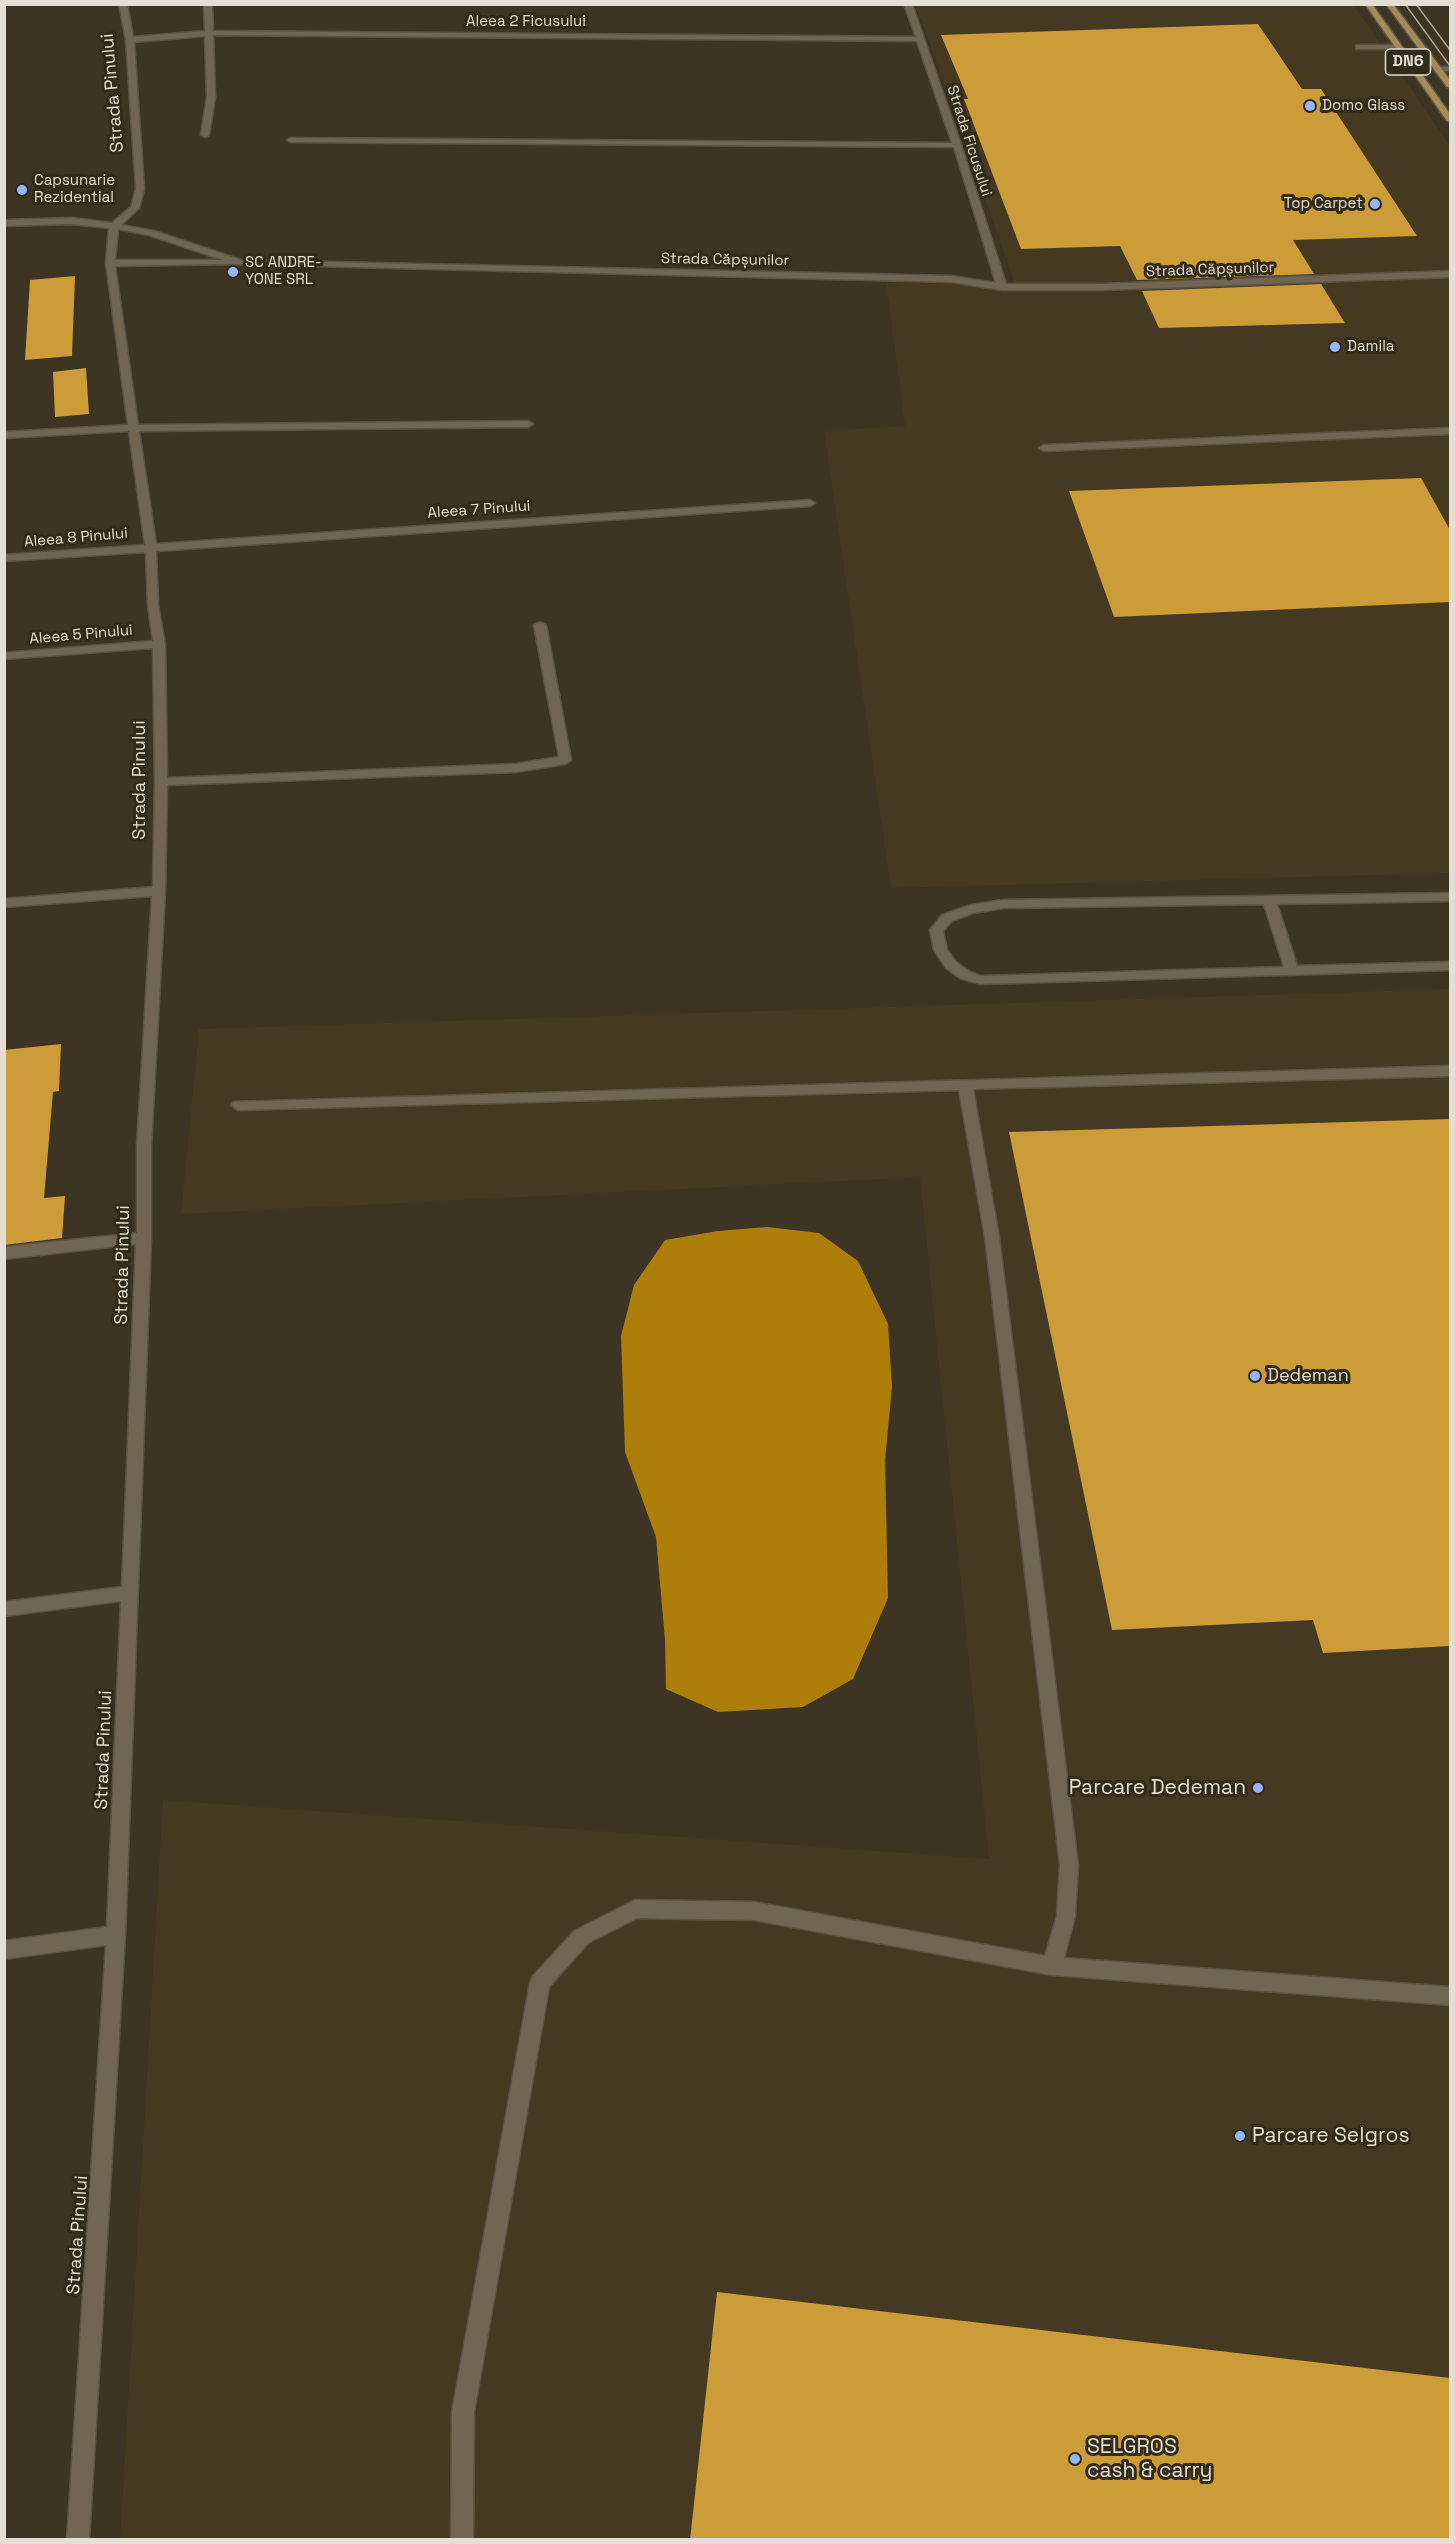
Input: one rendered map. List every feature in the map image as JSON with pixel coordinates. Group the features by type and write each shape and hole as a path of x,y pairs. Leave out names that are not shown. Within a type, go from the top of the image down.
{"main road":[{"name":"DN6","path":"1368,4 1450,119"},
{"name":"DN6","path":"1389,4 1449,82"}],"street":[{"name":"Strada Pinului","path":"78,2540 116,1935 144,1238 144,1147 159,891 161,782 159,644 153,605 150,547 110,263 114,226 135,208 140,189 130,40 123,4"},
{"path":"205,135 211,97 208,4"},
{"name":"Strada Ficusului","path":"908,4 957,145 1002,287"},
{"name":"Aleea 2 Ficusului","path":"130,40 209,33 921,39"},
{"path":"1359,47 1397,47"},
{"path":"1438,69 1450,69"},
{"path":"291,140 957,145"},
{"name":"Strada Căpșunilor","path":"4,223 72,221 114,226 151,233 240,263 951,279 1002,287 1102,288 1450,274"},
{"path":"110,263 240,263"},
{"path":"4,435 134,428 528,424"},
{"path":"1044,448 1450,431"},
{"name":"Aleea 7 Pinului","path":"150,547 810,503"},
{"name":"Aleea 8 Pinului","path":"4,558 150,547"},
{"path":"161,782 516,768 565,760 540,625"},
{"name":"Aleea 5 Pinului","path":"4,656 159,644"},
{"path":"4,903 159,891"},
{"path":"1450,897 1003,904 971,909 947,918 936,930 941,950 951,965 965,975 980,980 1450,966"},
{"path":"1269,900 1292,971"},
{"path":"238,1105 1450,1071"},
{"path":"965,1086 992,1237 1069,1865 1066,1916 1052,1966"},
{"path":"4,1253 144,1238"},
{"path":"4,1609 131,1593"},
{"path":"462,2540 463,2412 540,1983 581,1937 635,1909 754,1911 1052,1966 1450,1996"},
{"path":"4,1950 116,1935"}],"shaded area":[{"path":"916,5 1354,5 1450,146 1450,873 891,888 824,431 905,426 886,283 1015,283"},
{"path":"1450,989 1450,2539 120,2540 163,1800 989,1859 920,1177 181,1214 199,1029"},
{"path":"767,1227 819,1233 858,1261 888,1324 892,1387 885,1460 888,1598 853,1679 803,1707 718,1712 666,1689 665,1640 656,1537 625,1452 621,1336 634,1285 665,1240 718,1231"}],"building":[{"path":"1258,24 1302,89 1321,89 1417,236 1293,240 1314,274 1137,280 1120,246 1021,249 964,99 968,99 941,35"},
{"path":"75,276 72,356 25,360 30,280"},
{"path":"1321,284 1345,323 1159,328 1142,291"},
{"path":"86,368 89,414 55,417 53,372"},
{"path":"1421,478 1450,530 1450,602 1114,617 1069,491"},
{"path":"61,1044 59,1091 53,1092 44,1198 65,1196 62,1238 4,1245 4,1050"},
{"name":"Dedeman","path":"1450,1119 1450,1646 1323,1653 1313,1620 1112,1630 1009,1132"},
{"name":"SELGROS cash & carry","path":"717,2292 1450,2378 1450,2540 690,2540"}],"tram line":[{"path":"1405,4 1450,66"},
{"path":"1416,4 1450,50"}],"place":[{"name":"Domo Glass","path":"1310,106"},
{"name":"Capsunarie Rezidential","path":"22,190"},
{"name":"Top Carpet","path":"1375,204"},
{"name":"SC ANDRE- YONE SRL","path":"233,272"},
{"name":"Damila","path":"1335,347"},
{"name":"Dedeman","path":"1255,1376"},
{"name":"Parcare Dedeman","path":"1258,1788"},
{"name":"Parcare Selgros","path":"1240,2136"},
{"name":"SELGROS cash & carry","path":"1075,2459"}]}
